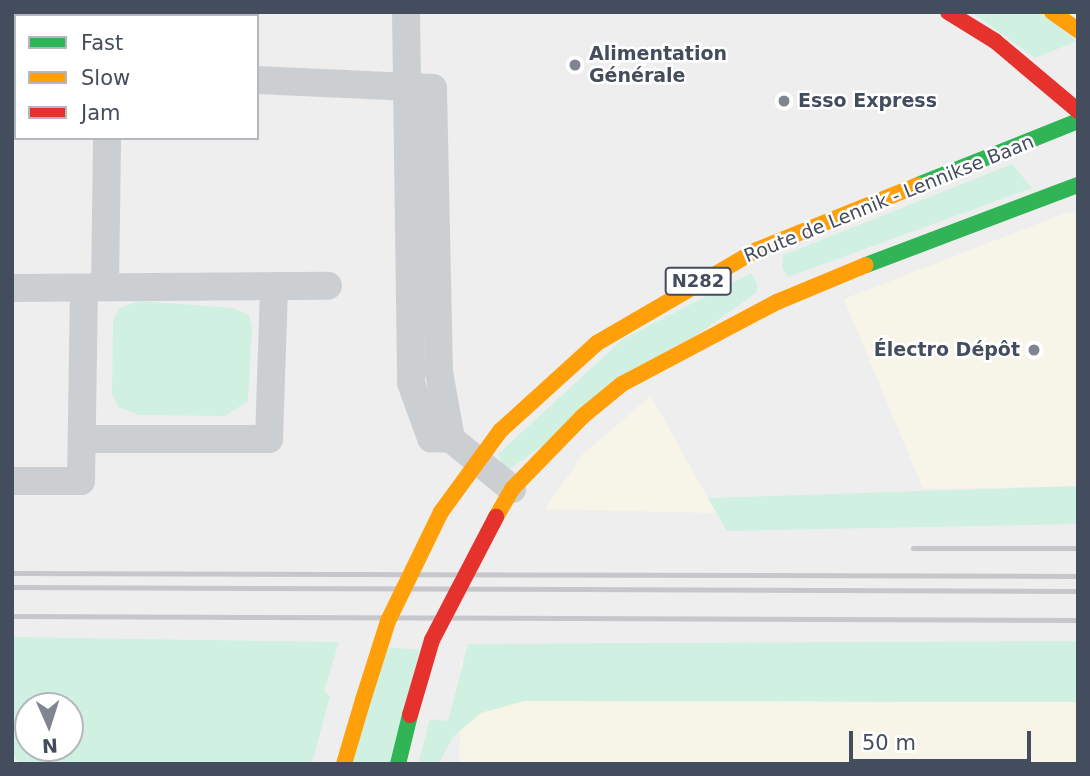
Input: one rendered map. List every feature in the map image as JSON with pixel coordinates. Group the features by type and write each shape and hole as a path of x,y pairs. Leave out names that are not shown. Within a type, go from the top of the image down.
{"main road":[{"path":"948,12 995,41 1078,111"},
{"path":"1052,12 1078,30"},
{"name":"Route de Lennik - Lennikse Baan","path":"344,764 388,621 441,512 500,431 588,351 673,295 757,250 1078,121"},
{"name":"N282","path":"398,764 432,640 469,562 512,489 543,454 613,392 676,352 777,302 1078,186"}],"street":[{"path":"406,12 420,89 411,383 431,438 451,439 475,463 512,489"},
{"path":"259,80 420,89"},
{"path":"12,481 81,481 82,439 107,140"},
{"path":"82,439 269,439 274,286"},
{"path":"12,288 328,286"}],"shaded area":[{"path":"1068,212 1078,215 1078,486 923,489 844,299"},
{"path":"651,396 716,513 545,509 583,454"},
{"path":"461,662 1078,673 1076,764 459,764"}],"green space":[{"path":"971,12 1039,12 1077,41 1035,58"},
{"path":"1012,164 1032,188 788,277 782,268 783,255"},
{"path":"751,273 757,284 756,293 510,469 502,464 498,454 623,339"},
{"path":"140,301 233,308 249,315 252,328 248,401 225,416 139,415 118,407 112,394 113,320 120,308"},
{"path":"1078,486 1078,524 727,531 708,498"},
{"path":"12,637 339,642 324,691 330,696 312,764 20,764 18,762 84,762 84,692 14,692 14,756"},
{"path":"1078,641 1078,702 524,701 481,713 453,737 439,764 418,764 430,719 448,721 468,644"},
{"path":"387,647 420,650 389,764 351,764"}],"railway":[{"path":"913,548 1078,548"},
{"path":"12,573 1078,576"},
{"path":"12,587 1078,591"},
{"path":"12,616 1078,620"}],"traffic: fast":[{"path":"918,185 1078,121"},
{"path":"866,265 1078,185"},
{"path":"398,764 410,715"}],"traffic: slow":[{"path":"1052,12 1078,30"},
{"path":"441,512 500,431 597,343 757,250 918,185"},
{"path":"496,517 512,489 583,416 622,384 777,302 866,265"},
{"path":"363,700 388,621 441,512"},
{"path":"344,764 363,700"}],"traffic: jam":[{"path":"948,12 995,41 1078,111"},
{"path":"410,715 432,640 496,517"}],"place":[{"name":"Alimentation Générale","path":"575,65"},
{"name":"Esso Express","path":"784,101"},
{"name":"Électro Dépôt","path":"1034,350"}]}
